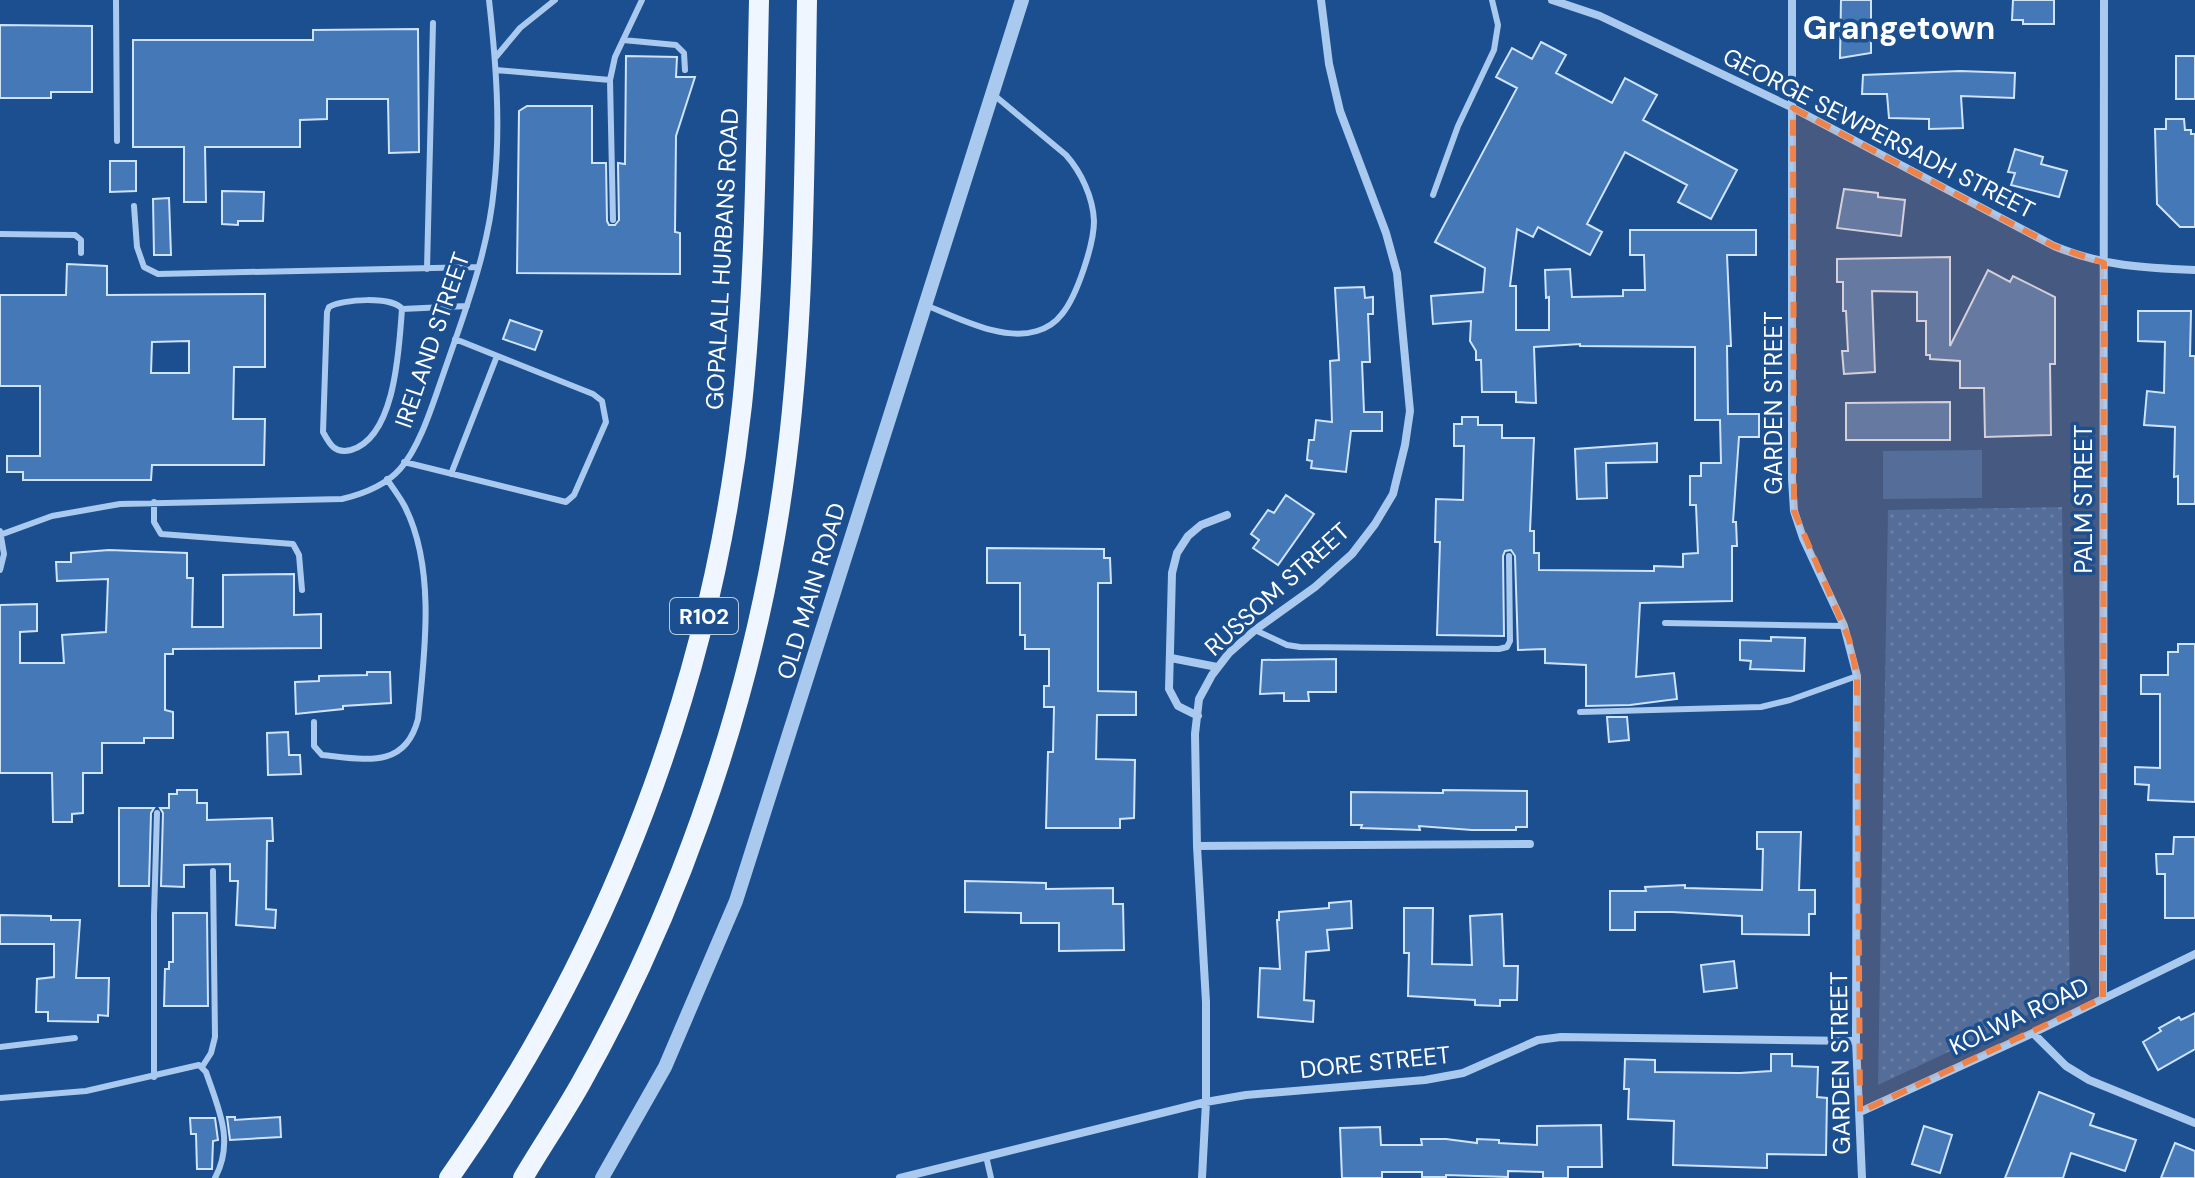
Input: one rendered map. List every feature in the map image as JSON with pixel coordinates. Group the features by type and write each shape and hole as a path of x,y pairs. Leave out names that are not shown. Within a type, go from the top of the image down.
{"main road":[{"name":"GOPALALL HURBANS ROAD","path":"449,1178 521,1066 585,947 627,857 683,694 709,597 730,487 748,338 759,0"},
{"name":"R102","path":"523,1178 581,1083 673,892 717,771 751,649 775,537 797,349 807,0"}],"street":[{"name":"OLD MAIN ROAD","path":"602,1178 665,1067 736,901 1022,0"},
{"name":"RUSSOM STREET","path":"1202,1178 1206,1002 1197,846 1195,734 1199,699 1217,667 1229,653 1255,630 1315,587 1352,554 1375,524 1393,494 1410,411 1397,273 1386,233 1340,111 1329,64 1321,0"},
{"name":"GEORGE SEWPERSADH STREET","path":"1552,0 1600,16 1793,108 2054,246 2104,263 2195,270"},
{"name":"GARDEN STREET","path":"1792,0 1794,511 1803,538 1844,626 1857,676 1856,1041 1862,1178"},
{"name":"PALM STREET","path":"2103,998 2104,0"},
{"path":"1198,716 1178,706 1169,694 1172,573 1177,553 1188,536 1201,525 1227,515"},
{"path":"1171,658 1217,667"},
{"path":"1197,846 1530,844"},
{"name":"KOLWA ROAD","path":"1860,1112 2195,954"},
{"path":"2033,1033 2066,1066 2089,1080 2195,1123"},
{"name":"DORE STREET","path":"900,1178 1206,1102 1246,1095 1425,1080 1450,1075 1492,1061 1538,1040 1561,1037 1856,1041"}],"lane":[{"path":"116,0 117,141"},
{"name":"IRELAND STREET","path":"1,533 52,516 107,506 154,502 342,499 364,493 387,479 404,462 433,404 467,306 494,188 496,70 489,0"},
{"path":"495,58 520,28 555,0"},
{"path":"613,220 610,80 615,57 642,0"},
{"path":"1433,195 1458,126 1494,50 1498,25 1492,0"},
{"path":"427,269 433,23"},
{"path":"623,40 676,45 684,53 685,70"},
{"path":"496,70 610,80"},
{"path":"924,304 1003,332 1038,331 1064,313 1091,243 1094,221 1091,203 1076,166 992,93"},
{"path":"134,206 140,258 144,267 158,274 478,267"},
{"path":"0,234 75,235 81,240 81,253"},
{"path":"402,309 398,365 384,414 370,438 358,447 337,451 331,447 323,432 327,312 335,303 393,302 402,309 467,306"},
{"path":"404,462 566,502 574,495 606,422 602,401 593,394 455,339"},
{"path":"451,474 497,356"},
{"path":"314,722 314,746 322,755 387,757 402,750 414,734 426,622 421,559 404,505 387,479"},
{"path":"154,502 154,522 161,534 293,544 299,555 302,590"},
{"path":"0,570 4,554 1,533"},
{"path":"1255,630 1287,645 1300,647 1507,647 1510,641 1509,556"},
{"path":"1665,623 1844,626"},
{"path":"1580,712 1761,707 1857,676"},
{"path":"154,1077 157,813"},
{"path":"0,1098 86,1091 154,1077 198,1065 211,1053 215,1037 213,871"},
{"path":"0,1047 75,1038"},
{"path":"198,1065 206,1072 226,1136 224,1157 215,1178"},
{"path":"986,1156 991,1178"}],"highlighted area":[{"path":"1793,108 2054,246 2104,263 2103,998 1860,1112 1857,676 1849,639 1794,511"}],"shaded area":[{"path":"1982,450 1982,498 1883,499 1883,451"},
{"path":"2062,507 2070,995 1878,1085 1888,510"}],"building":[{"path":"1841,0 1871,0 1871,53 1840,58"},
{"path":"2013,0 2054,0 2054,24 2023,24 2023,20 2012,20"},
{"path":"0,25 92,26 92,92 51,92 51,98 0,98"},
{"path":"418,29 419,152 389,153 388,99 327,99 327,119 300,120 300,147 205,147 206,202 184,202 184,147 133,147 133,40 313,40 313,30"},
{"path":"1541,42 1566,55 1556,73 1612,103 1625,78 1657,95 1643,120 1737,170 1711,219 1678,202 1687,185 1625,152 1587,224 1602,232 1590,255 1538,227 1533,237 1517,229 1510,286 1516,286 1516,330 1549,330 1545,270 1570,269 1572,297 1623,296 1623,290 1645,290 1644,255 1630,255 1630,230 1756,230 1756,255 1727,255 1731,346 1727,346 1728,414 1759,414 1759,437 1739,437 1733,522 1736,522 1737,546 1732,546 1732,601 1640,603 1636,677 1674,673 1677,699 1586,706 1586,665 1545,663 1545,649 1518,650 1515,556 1511,550 1505,551 1503,556 1504,636 1437,635 1440,542 1435,542 1436,499 1463,500 1464,446 1454,446 1454,424 1462,424 1462,417 1478,417 1478,425 1502,425 1502,438 1534,438 1530,531 1534,531 1534,553 1539,553 1539,570 1654,571 1654,566 1683,567 1683,554 1698,553 1696,505 1690,505 1690,476 1701,476 1701,463 1721,463 1720,420 1695,420 1695,347 1580,344 1534,347 1536,403 1516,402 1516,392 1482,392 1481,360 1476,360 1476,351 1470,341 1471,321 1433,324 1431,296 1483,292 1485,268 1435,242 1517,88 1496,77 1512,48 1532,59"},
{"path":"626,56 677,57 676,77 695,77 676,136 675,232 680,233 680,274 517,273 519,111 527,106 592,106 592,163 606,163 607,221 609,225 615,225 619,220 618,163 625,164"},
{"path":"2176,56 2195,56 2195,99 2176,99"},
{"path":"1960,71 2015,73 2014,98 1961,96 1963,128 1929,129 1929,119 1889,118 1887,94 1862,94 1863,75"},
{"path":"2166,119 2184,119 2185,130 2195,134 2195,227 2180,227 2157,204 2155,129 2166,129"},
{"path":"2015,149 2043,157 2041,164 2067,171 2059,197 2011,185 2015,173 2008,172"},
{"path":"110,161 136,161 136,191 110,192"},
{"path":"1844,189 1905,200 1901,236 1837,228"},
{"path":"222,191 264,192 263,221 222,224"},
{"path":"169,198 171,255 154,255 153,199"},
{"path":"1950,257 1950,346 1988,270 2010,282 2013,276 2055,297 2055,364 2050,364 2051,435 1985,437 1984,388 1960,388 1960,361 1930,359 1930,355 1926,355 1926,321 1917,321 1917,292 1872,291 1875,372 1844,374 1842,351 1848,351 1846,311 1843,311 1843,282 1837,282 1837,259"},
{"path":"67,264 107,266 107,295 265,294 265,367 234,367 233,419 265,419 264,465 152,465 151,480 23,480 23,472 7,472 7,456 40,456 40,386 0,386 0,295 66,295","holes":["189,341 189,373 151,373 152,342"]},
{"path":"1364,287 1365,298 1373,297 1373,314 1368,314 1370,362 1362,362 1364,412 1382,412 1382,431 1351,431 1346,472 1311,468 1312,461 1307,460 1309,440 1314,440 1316,420 1332,422 1330,361 1339,360 1335,288"},
{"path":"2138,311 2191,311 2190,356 2195,356 2195,504 2178,504 2178,476 2174,477 2175,427 2144,425 2147,391 2164,393 2165,342 2138,341"},
{"path":"510,320 542,331 535,350 503,339"},
{"path":"1950,402 1950,440 1846,440 1846,403"},
{"path":"1657,443 1657,462 1606,463 1607,498 1577,499 1575,449"},
{"path":"1286,495 1314,514 1278,565 1253,548 1259,540 1251,534 1268,510 1274,513"},
{"path":"987,548 1104,549 1104,558 1110,558 1111,583 1098,583 1098,691 1136,692 1136,715 1097,715 1096,759 1135,760 1134,818 1120,819 1120,828 1046,828 1048,752 1053,752 1054,707 1044,707 1044,686 1049,686 1049,649 1025,649 1025,635 1020,635 1020,583 987,583"},
{"path":"109,550 187,553 187,578 193,578 192,627 223,627 223,575 294,574 294,615 321,614 321,648 173,649 173,654 165,654 165,710 173,712 173,738 144,738 144,743 102,743 102,773 83,773 83,813 72,814 72,822 53,822 52,773 0,773 0,605 37,604 37,631 20,632 20,663 64,663 62,635 106,632 108,579 57,581 56,562 71,562 71,553"},
{"path":"1771,637 1805,638 1804,671 1750,669 1751,661 1740,660 1740,640 1771,641"},
{"path":"2178,644 2195,644 2195,802 2148,800 2149,785 2135,784 2135,767 2160,768 2160,694 2141,694 2141,675 2168,675 2168,652 2178,652"},
{"path":"1336,659 1336,692 1308,692 1309,701 1284,701 1284,693 1260,694 1262,660"},
{"path":"367,672 390,672 391,703 343,706 343,709 296,714 295,682 319,681 319,676 367,675"},
{"path":"1607,717 1627,717 1629,740 1609,742"},
{"path":"288,732 289,755 300,755 301,774 268,775 267,733"},
{"path":"177,790 197,790 197,803 207,803 207,820 272,818 273,841 267,841 266,909 276,910 275,928 236,925 238,881 230,881 230,864 184,865 184,887 161,886 163,813 160,808 169,808 169,794 177,794"},
{"path":"1443,790 1527,791 1527,827 1472,830 1419,826 1420,830 1351,825 1351,792 1443,793"},
{"path":"119,808 154,808 151,813 149,886 119,886"},
{"path":"1757,832 1801,832 1799,890 1815,890 1815,914 1809,914 1809,935 1742,934 1742,916 1672,912 1635,912 1635,930 1610,930 1610,891 1646,891 1645,887 1685,885 1685,888 1762,890 1763,849 1757,849"},
{"path":"2174,837 2195,837 2195,918 2165,918 2165,874 2157,874 2156,854 2173,854"},
{"path":"965,881 1046,883 1046,889 1113,888 1113,904 1123,904 1124,950 1059,951 1059,923 1021,923 1021,913 965,912"},
{"path":"1351,901 1352,928 1327,930 1329,950 1306,952 1304,1000 1314,1001 1313,1022 1258,1017 1260,968 1280,969 1279,912 1329,908 1329,903"},
{"path":"1404,908 1433,908 1432,964 1472,965 1470,916 1502,914 1504,966 1518,966 1517,1000 1500,1000 1500,1006 1475,1005 1475,1000 1408,996 1409,953 1404,953"},
{"path":"173,913 207,913 208,1006 164,1006 165,969 169,969 169,962 173,962"},
{"path":"0,915 80,920 76,978 109,978 108,1016 98,1015 98,1022 48,1021 48,1012 36,1012 37,979 54,977 54,944 0,944"},
{"path":"1734,961 1737,988 1704,992 1701,965"},
{"path":"2195,1013 2195,1049 2158,1070 2143,1042 2161,1031 2159,1028 2179,1017 2181,1020"},
{"path":"1771,1054 1792,1054 1792,1066 1818,1067 1817,1097 1827,1098 1826,1155 1767,1154 1767,1168 1673,1165 1674,1121 1628,1119 1629,1089 1624,1089 1625,1059 1655,1060 1655,1072 1740,1073 1771,1071"},
{"path":"2039,1092 2094,1114 2090,1125 2136,1140 2125,1171 2071,1153 2063,1178 2005,1178"},
{"path":"227,1117 235,1117 235,1120 280,1117 281,1137 230,1140"},
{"path":"190,1118 215,1118 218,1140 213,1141 212,1169 197,1169 196,1134 191,1134"},
{"path":"1601,1125 1602,1167 1568,1167 1568,1178 1543,1178 1543,1172 1508,1171 1508,1177 1422,1177 1422,1172 1382,1172 1382,1178 1342,1178 1340,1128 1380,1127 1381,1145 1422,1145 1421,1139 1477,1143 1477,1139 1537,1145 1537,1126"},
{"path":"1924,1126 1952,1135 1940,1173 1912,1164"},
{"path":"2175,1143 2195,1151 2195,1178 2161,1178"}],"district":[{"name":"Grangetown","path":"1899,28"}]}
